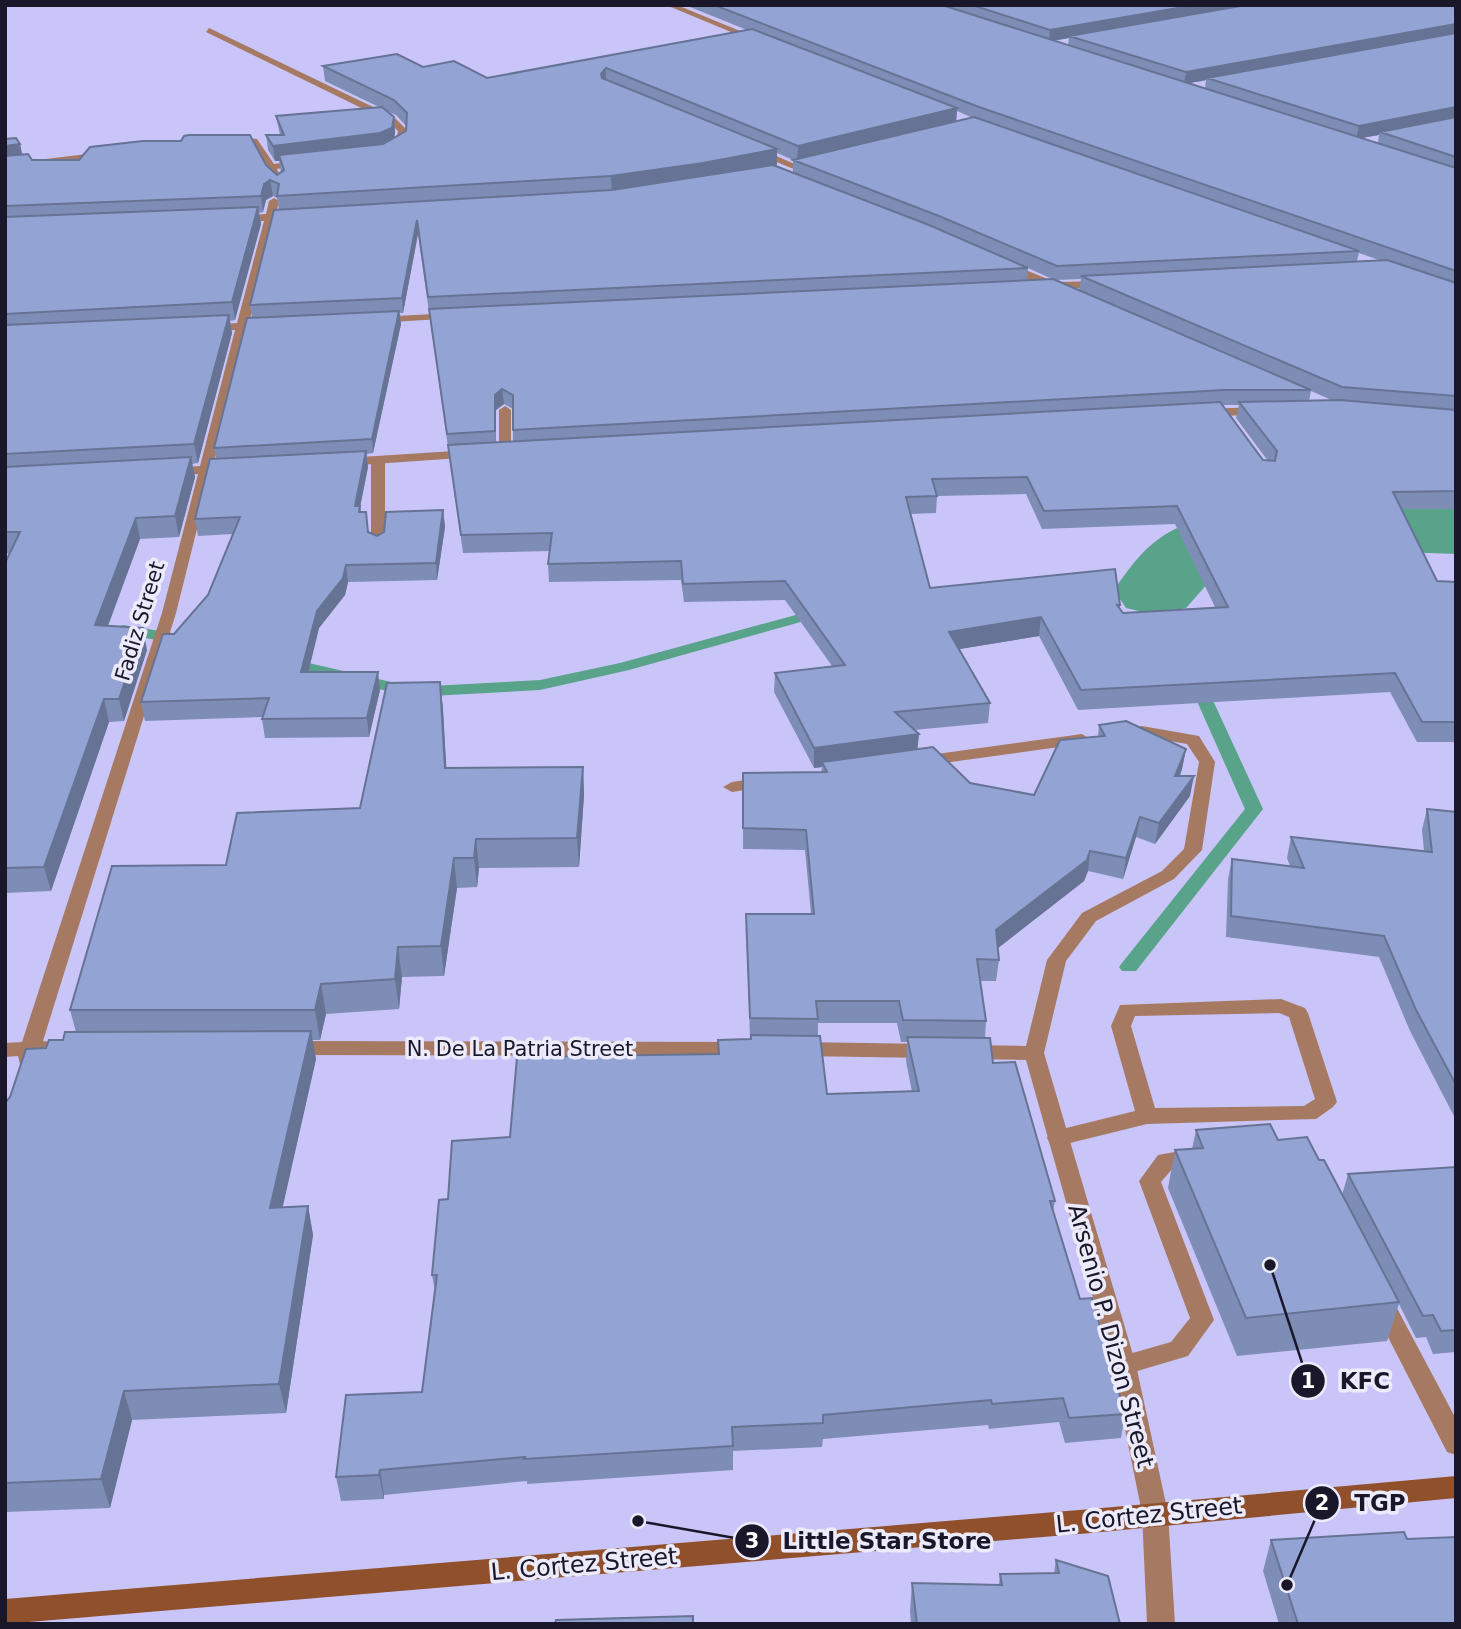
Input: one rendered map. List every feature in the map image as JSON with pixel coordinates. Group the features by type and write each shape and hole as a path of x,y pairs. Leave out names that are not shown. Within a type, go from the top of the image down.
{"street":[{"path":"670,5 769,44"},
{"path":"209,30 391,119 403,130 400,146 384,154"},
{"path":"215,141 254,141 279,185"},
{"path":"748,146 799,168"},
{"path":"5,167 110,154"},
{"path":"271,167 309,163"},
{"path":"777,173 812,164"},
{"name":"Fadiz Street","path":"22,1073 169,613 274,201"},
{"path":"226,220 308,216"},
{"path":"993,260 1079,297"},
{"path":"1026,288 1122,283"},
{"path":"366,320 462,316"},
{"path":"200,328 283,324"},
{"path":"324,463 499,453 505,410"},
{"path":"1184,414 1226,417 1273,411"},
{"path":"378,460 378,547"},
{"path":"152,473 245,468"},
{"path":"909,763 1142,731 1193,740 1207,762 1193,850 1168,875 1089,917 1057,960 1034,1053"},
{"path":"732,787 786,780"},
{"path":"1058,1138 1147,1116 1308,1114 1326,1102 1298,1013 1281,1006 1127,1010 1121,1026 1147,1116"},
{"path":"5,1050 72,1048"},
{"name":"N. De La Patria Street","path":"265,1048 768,1049 1034,1053"},
{"name":"Arsenio P. Dizon Street","path":"1034,1053 1124,1365 1155,1513 1161,1624"},
{"path":"1124,1365 1179,1349 1202,1320 1150,1181 1166,1161 1215,1153"},
{"path":"1374,1287 1456,1444"},
{"name":"L. Cortez Street","path":"5,1612 1091,1521 1456,1487"}],"building":[{"path":"714,5 942,5 1456,168 1456,271 979,107"},
{"path":"972,5 1195,5 1050,30"},
{"path":"1246,5 1456,5 1456,24 1186,72 1069,36"},
{"path":"752,29 957,108 798,146 606,68 601,74 602,78 777,149 611,176 277,196 279,184 270,180 264,184 261,196 5,206 5,156 28,154 32,160 79,160 90,147 143,141 181,141 184,136 189,135 250,135 266,165 277,175 284,170 279,155 383,144 406,131 407,113 394,100 323,66 397,54 423,67 454,61 487,78"},
{"path":"1456,33 1456,107 1359,126 1207,78"},
{"path":"382,107 394,117 392,128 380,133 273,146 266,135 284,135 276,116"},
{"path":"974,117 1359,251 1057,266 939,216 793,160"},
{"path":"1456,117 1456,157 1380,132"},
{"path":"16,138 20,144 5,146 5,139"},
{"path":"773,165 929,225 1028,268 428,297 417,220 402,298 250,305 274,210 612,190"},
{"path":"258,207 232,302 5,314 5,217"},
{"path":"1387,260 1456,283 1456,396 1342,387 1081,276"},
{"path":"1053,279 1311,390 1224,390 513,430 513,395 502,389 495,395 495,431 447,434 429,309"},
{"path":"399,311 372,439 214,448 247,318"},
{"path":"229,315 194,444 5,454 5,325"},
{"path":"1340,400 1456,410 1456,491 1393,492 1437,581 1456,582 1456,722 1422,722 1395,673 1081,690 1041,617 949,632 990,703 895,712 919,734 814,748 775,673 845,665 785,581 683,584 681,561 548,564 552,533 461,535 448,445 1220,402 1263,460 1275,461 1277,451 1239,402","holes":["1027,477 1044,511 1177,506 1228,607 1123,613 1117,605 1120,605 1115,569 930,588 906,497 937,496 932,479"]},
{"path":"366,451 355,506 360,506 359,512 366,512 368,532 377,536 384,532 386,512 443,510 436,563 346,565 343,578 317,611 301,672 378,672 367,718 262,719 269,698 141,702 163,634 174,634 208,595 240,517 195,519 210,459"},
{"path":"191,457 175,516 136,518 95,625 143,628 119,699 104,699 44,867 5,868 5,563 20,532 5,532 5,467"},
{"path":"440,682 445,768 583,767 577,838 476,839 474,858 454,858 441,946 398,947 395,979 321,984 315,1010 70,1010 112,866 226,865 237,813 360,808 387,683"},
{"path":"1126,721 1186,749 1175,776 1194,776 1159,823 1140,817 1126,858 1090,851 1087,860 996,930 999,960 977,959 986,1021 903,1020 899,1001 816,1001 818,1019 750,1018 746,914 814,914 806,830 743,828 743,773 827,772 822,762 933,747 970,783 1034,795 1060,740 1105,736 1099,725"},
{"path":"1427,809 1456,812 1456,1085 1416,1010 1384,936 1231,916 1232,859 1304,868 1291,837 1432,852"},
{"path":"311,1031 270,1208 308,1206 279,1384 124,1391 101,1479 5,1483 5,1103 10,1097 26,1049 46,1048 49,1040 63,1040 65,1032"},
{"path":"751,1035 820,1036 827,1094 919,1091 907,1037 990,1038 993,1063 1015,1062 1055,1201 1050,1201 1080,1299 1092,1298 1125,1414 1069,1418 1063,1398 992,1404 991,1400 823,1415 823,1423 732,1427 733,1446 524,1459 525,1457 380,1470 379,1475 336,1477 346,1395 422,1392 437,1275 432,1275 439,1200 448,1199 452,1141 510,1137 517,1057 719,1054 718,1040 751,1039"},
{"path":"1270,1124 1278,1140 1307,1137 1319,1160 1324,1160 1399,1302 1246,1318 1175,1150 1203,1148 1196,1130"},
{"path":"1456,1167 1456,1330 1441,1331 1433,1315 1423,1316 1348,1174"},
{"path":"1404,1532 1407,1539 1456,1537 1456,1624 1298,1624 1271,1540"},
{"path":"1056,1560 1108,1576 1120,1624 917,1624 912,1583 1002,1585 1000,1574 1059,1573"},
{"path":"693,1616 693,1624 555,1624 556,1620"}],"waterway":[{"path":"1156,590 1188,555 1221,539 1252,531 1321,525 1456,530"},
{"path":"1094,587 1156,590 1173,630"},
{"path":"287,663 413,692 540,685 623,667 821,612"},
{"path":"123,630 178,639"},
{"path":"1129,967 1254,809 1196,681"}],"place":[{"name":"KFC","path":"1270,1265"},
{"name":"Little Star Store","path":"638,1521"},
{"name":"TGP","path":"1287,1585"}]}
